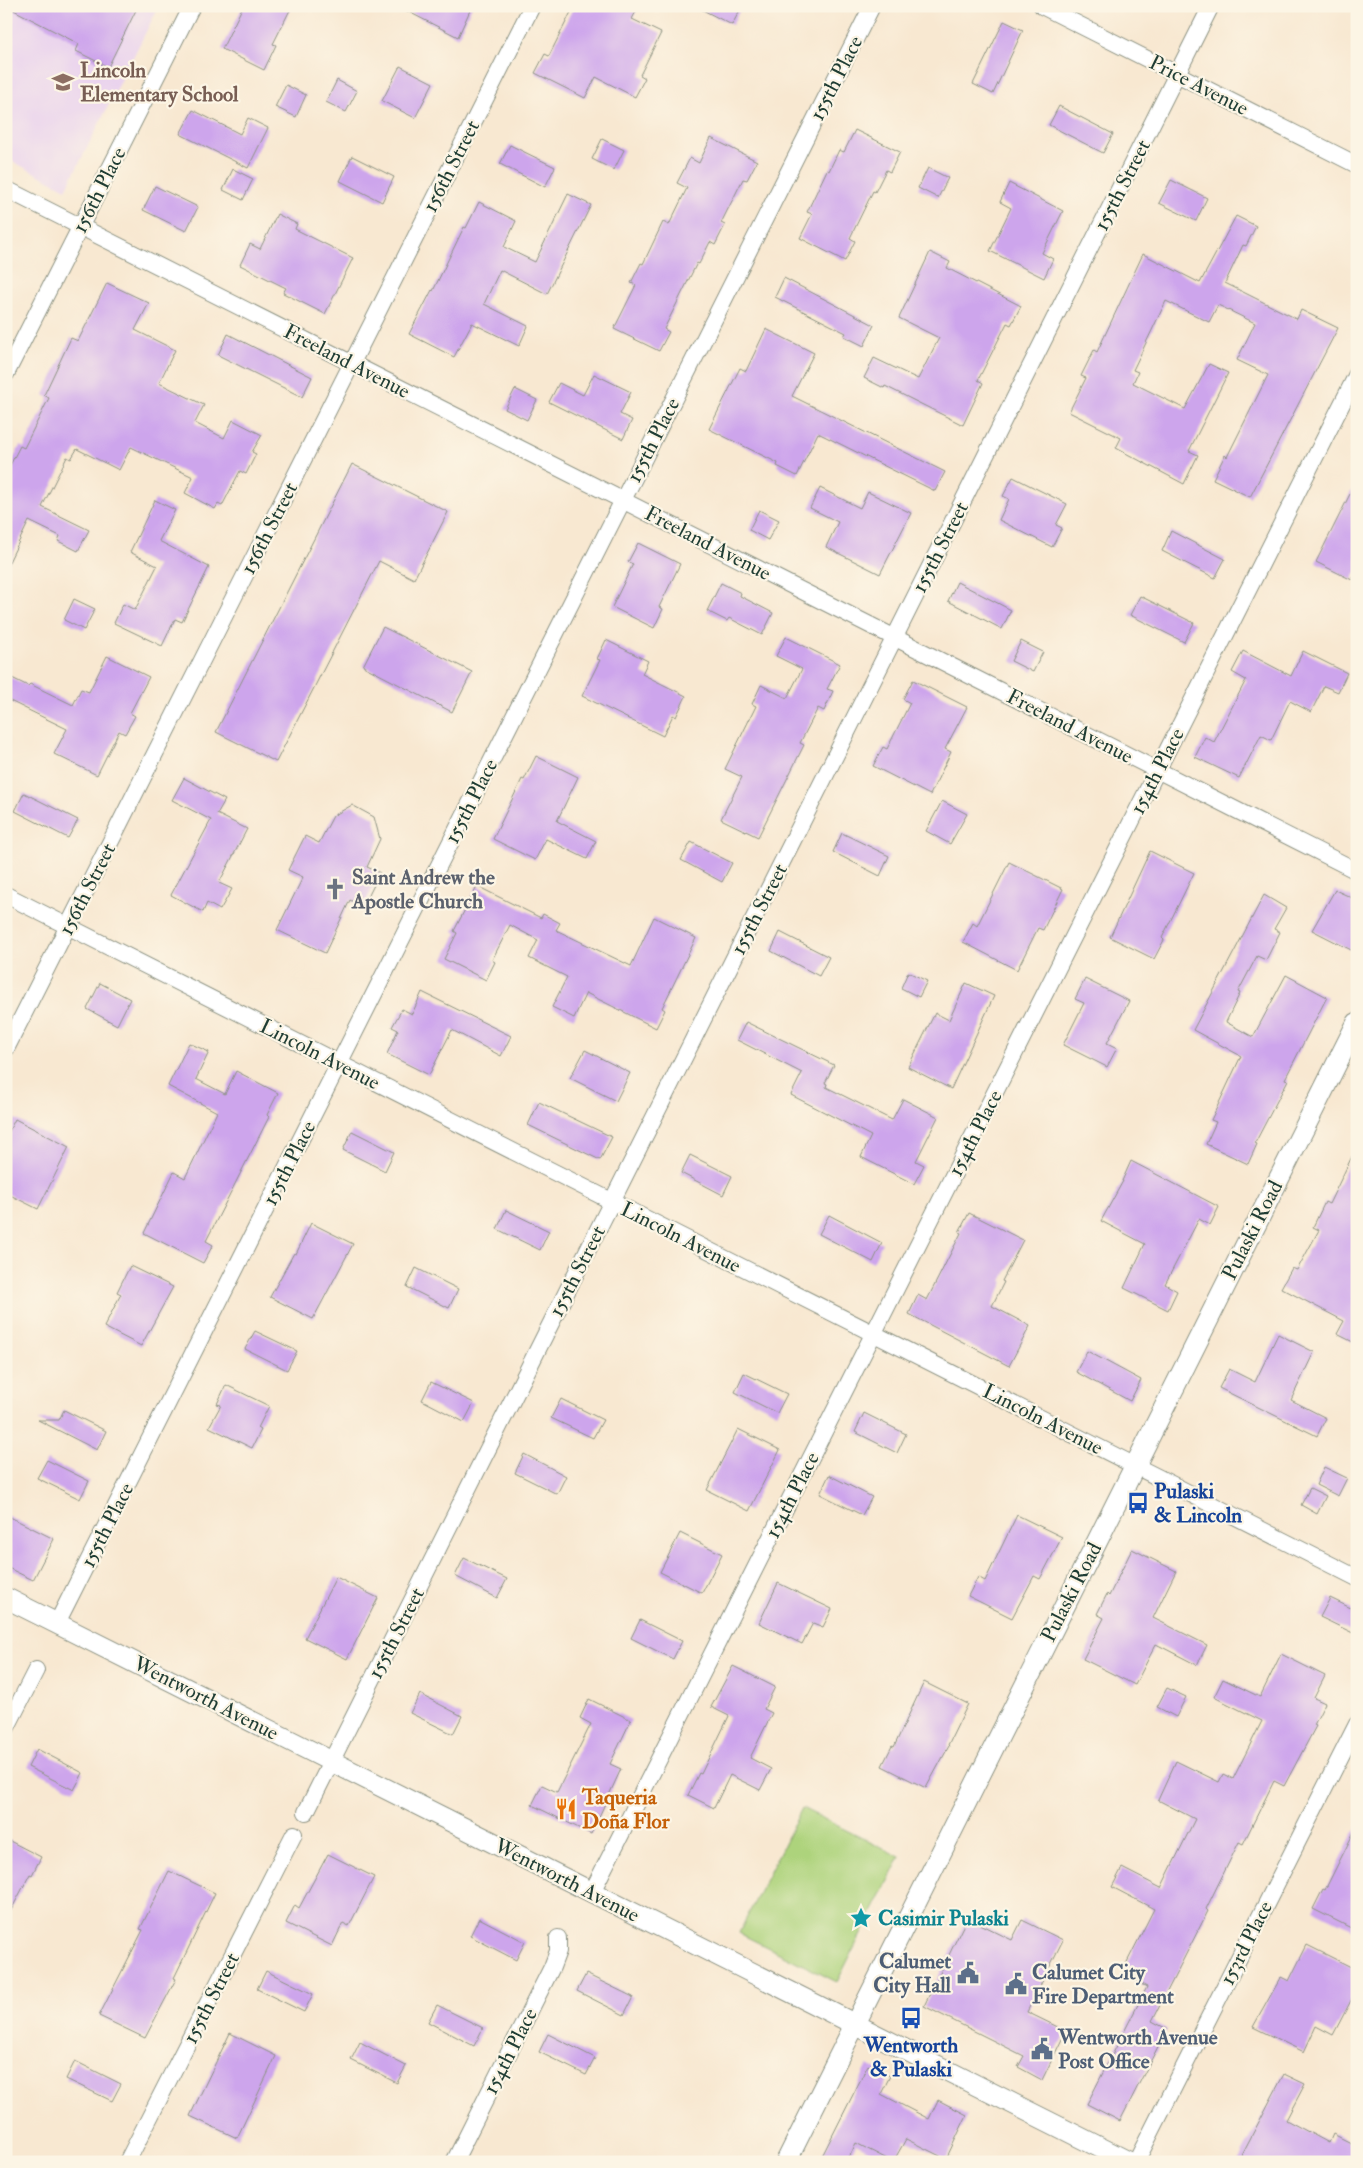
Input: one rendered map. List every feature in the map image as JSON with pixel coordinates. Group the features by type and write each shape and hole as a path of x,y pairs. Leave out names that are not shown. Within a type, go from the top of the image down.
{"street":[{"name":"156th Place","path":"6,374 192,6"},
{"name":"156th Street","path":"6,1049 532,6"},
{"name":"155th Place","path":"57,1623 872,6"},
{"name":"Price Avenue","path":"1042,6 1357,165"},
{"name":"155th Street","path":"306,1812 1212,6"},
{"name":"Freeland Avenue","path":"6,189 1357,871"},
{"name":"154th Place","path":"592,1892 1357,374"},
{"name":"Lincoln Avenue","path":"6,896 1357,1578"},
{"name":"Pulaski Road","path":"786,2162 1357,1023"},
{"name":"Wentworth Avenue","path":"6,1598 1129,2162"},
{"path":"6,1729 36,1670"},
{"name":"153rd Place","path":"1136,2162 1357,1724"},
{"name":"155th Street","path":"127,2162 294,1834"},
{"name":"154th Place","path":"454,2162 552,1967 558,1951 558,1938"}],"shaded area":[{"name":"Lincoln Elementary School","path":"6,6 159,6 66,189 6,158"}],"green space":[{"path":"802,1808 900,1857 837,1982 739,1933"}],"building":[{"name":"Lincoln Elementary School","path":"6,6 138,6 108,67 76,51 79,44"},
{"path":"243,6 292,6 273,44 276,45 264,70 222,49"},
{"path":"397,6 472,6 458,37"},
{"path":"574,6 639,6 632,19 661,33 640,75 645,78 635,97 596,77 585,98 535,73 545,54 549,56"},
{"path":"695,6 742,6 732,25"},
{"path":"1004,21 1023,30 993,94 973,84"},
{"path":"400,66 433,83 415,118 382,101"},
{"path":"337,80 357,91 346,112 326,102"},
{"path":"286,85 306,95 296,117 275,107"},
{"path":"1059,106 1113,134 1103,153 1049,125"},
{"path":"193,110 240,134 248,118 268,128 248,168 180,134"},
{"path":"855,130 900,152 890,172 886,170 875,192 873,191 850,238 855,241 845,261 800,238 812,214 807,212 827,170 829,171 839,150 844,152"},
{"path":"711,138 757,161 747,180 743,179 721,223 725,225 715,245 710,242 699,264 697,263 664,329 669,332 659,351 614,329 636,285 631,283 641,263 643,264 663,222 669,225 687,188 677,183 690,158 699,163"},
{"path":"602,139 624,150 614,170 592,159"},
{"path":"510,145 555,167 545,187 500,164"},
{"path":"352,156 394,177 382,202 340,181"},
{"path":"928,168 948,178 938,198 918,188"},
{"path":"233,169 253,179 243,200 223,190"},
{"path":"1171,180 1207,198 1196,221 1159,203"},
{"path":"1009,183 1063,211 1042,253 1053,259 1044,278 990,251 1011,208 1000,202"},
{"path":"155,186 198,207 186,231 143,210"},
{"path":"568,194 591,205 547,294 500,270 484,304 528,326 519,346 472,323 454,357 409,334 433,291 464,227 466,228 479,202 516,221 504,247 535,262"},
{"path":"277,214 297,224 295,229 353,258 325,314 283,293 286,288 240,265 250,244 260,249"},
{"path":"1236,216 1256,226 1246,246 1243,245 1225,283 1297,319 1301,310 1338,328 1250,497 1213,479 1225,455 1227,457 1268,375 1237,360 1255,323 1218,305 1209,322 1166,301 1133,370 1138,372 1133,383 1185,409 1209,364 1228,373 1189,451 1198,455 1184,484 1116,448 1121,438 1069,412 1086,378 1081,376 1094,350 1097,352 1143,254 1200,283"},
{"path":"930,252 950,262 947,268 1021,306 1011,325 1007,323 978,380 983,383 963,425 885,386 884,388 864,378 874,358 918,379 939,338 899,318"},
{"path":"784,278 874,325 864,346 844,336 846,333 775,297"},
{"path":"107,283 149,303 135,330 175,350 159,383 204,405 195,423 224,438 233,420 262,435 252,452 256,454 246,474 240,471 222,506 218,504 215,509 185,493 193,477 131,447 119,470 77,449 71,459 67,457 42,507 89,530 78,551 58,541 60,536 29,521 6,568 6,473 20,446 24,448 49,398 44,395 71,338 78,341"},
{"path":"766,329 814,353 792,396 945,472 935,491 818,433 797,476 777,466 778,463 709,429 740,368 746,371"},
{"path":"228,334 312,377 302,397 218,355"},
{"path":"594,374 631,392 620,414 632,420 623,439 549,402 559,383 583,395"},
{"path":"515,389 537,400 527,420 505,409"},
{"path":"352,464 448,512 414,579 379,561 276,762 216,732"},
{"path":"1013,477 1067,504 1056,525 1062,528 1052,547 999,520 1009,499 1003,496"},
{"path":"1357,480 1357,571 1352,580 1316,562"},
{"path":"820,488 860,508 868,492 911,513 880,574 826,547 838,522 810,508"},
{"path":"155,500 175,510 159,541 209,567 182,622 175,619 162,646 114,623 123,604 135,610 157,566 130,552"},
{"path":"759,510 779,520 768,540 749,530"},
{"path":"1171,531 1225,559 1215,578 1162,551"},
{"path":"638,543 680,564 659,607 663,609 654,628 612,607 633,564 628,562"},
{"path":"957,582 1011,610 1002,629 948,601"},
{"path":"721,583 741,593 740,596 773,613 762,635 729,618 727,621 707,611"},
{"path":"1140,596 1194,623 1184,642 1130,615"},
{"path":"74,599 95,609 84,630 64,620"},
{"path":"383,627 472,672 452,712 363,666"},
{"path":"786,637 840,664 827,689 833,691 824,711 818,708 800,743 804,745 758,837 721,819 742,777 725,769 756,706 752,704 761,685 787,698 802,669 776,656"},
{"path":"606,640 648,661 642,674 686,696 676,717 673,715 663,736 582,696 600,660 597,659"},
{"path":"1021,641 1043,652 1033,672 1011,661"},
{"path":"1243,651 1291,676 1303,651 1347,673 1338,692 1324,686 1311,712 1290,701 1271,740 1261,735 1239,778 1195,757 1205,737 1214,742 1246,680 1232,672"},
{"path":"107,656 149,677 130,713 135,716 125,734 119,731 97,775 54,754 67,729 6,699 6,675 28,686 30,684 73,705 81,689 89,692"},
{"path":"913,680 967,707 945,749 951,752 930,795 873,766 883,747 887,749 910,703 903,699"},
{"path":"536,756 578,777 557,821 596,841 587,859 546,839 535,860 493,839 522,779 524,780"},
{"path":"184,778 225,800 217,814 247,829 219,883 232,889 220,910 207,903 203,912 171,895 211,820 172,800"},
{"path":"24,793 78,820 68,838 15,811"},
{"path":"942,801 967,814 950,844 926,831"},
{"name":"Saint Andrew the Apostle Church","path":"352,805 374,817 380,839 367,867 380,873 363,907 350,900 325,953 277,930 303,877 288,870 305,836 319,843 333,816"},
{"path":"842,833 889,856 880,876 833,852"},
{"path":"691,842 732,863 722,882 681,860"},
{"path":"1150,851 1194,873 1162,938 1164,940 1154,959 1110,937"},
{"path":"1009,862 1063,889 1043,930 1038,928 1017,970 963,942 973,923 977,926"},
{"path":"477,886 541,918 543,914 560,923 556,930 631,966 654,917 696,938 662,1008 665,1010 656,1028 586,993 574,1018 552,1007 567,977 529,958 538,940 510,925 492,960 495,962 486,980 444,959 457,933 454,931"},
{"path":"1335,890 1357,900 1357,953 1312,930"},
{"path":"1264,895 1286,908 1274,929 1280,932 1266,960 1257,956 1238,992 1240,993 1226,1022 1253,1037 1286,975 1327,997 1285,1079 1288,1080 1255,1143 1257,1144 1248,1164 1206,1144 1216,1122 1211,1120 1241,1056 1193,1030"},
{"path":"780,932 829,957 819,976 771,951"},
{"path":"908,972 927,981 919,997 901,988"},
{"path":"1085,979 1129,1001 1107,1043 1117,1048 1107,1067 1063,1045 1084,1003 1075,999"},
{"path":"100,983 130,999 117,1025 87,1009"},
{"path":"966,983 994,996 951,1089 908,1067 935,1013 949,1020"},
{"path":"422,992 511,1036 501,1056 452,1030 429,1075 387,1054 398,1030 392,1027 402,1009 412,1014"},
{"path":"746,1022 834,1065 825,1083 827,1084 826,1087 892,1120 903,1099 938,1117 916,1161 924,1165 914,1184 861,1157 871,1136 791,1095 802,1073 737,1040"},
{"path":"189,1043 209,1052 196,1079 225,1094 236,1071 278,1093 267,1115 269,1117 206,1241 213,1245 203,1263 144,1233 174,1172 185,1178 217,1112 168,1086"},
{"path":"585,1050 630,1073 616,1101 570,1078"},
{"path":"539,1102 612,1137 600,1160 528,1125"},
{"path":"15,1119 69,1147 38,1209 6,1193 6,1137"},
{"path":"352,1131 394,1152 385,1171 343,1150"},
{"path":"1357,1146 1357,1344 1337,1334 1344,1321 1281,1288 1292,1268 1297,1270 1319,1230 1313,1227 1325,1202 1329,1204"},
{"path":"690,1155 732,1176 723,1195 681,1173"},
{"path":"1131,1161 1219,1207 1210,1225 1199,1219 1165,1284 1177,1291 1168,1310 1124,1288 1145,1244 1101,1221 1123,1181"},
{"path":"506,1210 549,1231 540,1250 497,1229"},
{"path":"969,1213 1023,1240 1002,1281 1004,1282 992,1306 1030,1326 1009,1366 909,1314 918,1295 927,1300"},
{"path":"829,1215 882,1243 873,1262 819,1234"},
{"path":"311,1223 353,1244 313,1319 270,1297 294,1253 296,1254"},
{"path":"130,1266 173,1287 141,1346 104,1327 121,1294 117,1292"},
{"path":"416,1268 458,1289 449,1308 407,1287"},
{"path":"255,1331 297,1351 287,1370 245,1349"},
{"path":"1278,1334 1314,1352 1291,1400 1326,1418 1317,1436 1219,1388 1229,1369 1255,1382"},
{"path":"1087,1351 1141,1380 1130,1401 1076,1372"},
{"path":"744,1373 787,1394 777,1413 735,1392"},
{"path":"431,1382 474,1403 464,1422 422,1400"},
{"path":"226,1385 269,1406 258,1428 261,1430 252,1448 209,1427 221,1405 217,1404"},
{"path":"561,1399 603,1420 593,1438 551,1418"},
{"path":"64,1410 106,1431 97,1450 38,1420 59,1420"},
{"path":"864,1413 906,1434 897,1453 855,1432"},
{"path":"738,1429 780,1450 749,1511 707,1490"},
{"path":"524,1454 566,1476 557,1494 515,1473"},
{"path":"47,1460 89,1481 80,1499 37,1478"},
{"path":"1324,1467 1347,1478 1338,1496 1316,1485"},
{"path":"829,1475 872,1497 862,1515 820,1494"},
{"path":"1310,1488 1326,1496 1317,1514 1301,1505"},
{"path":"6,1515 54,1539 33,1580 6,1567"},
{"path":"1017,1515 1062,1537 1040,1579 1034,1576 1012,1618 968,1596 978,1577 985,1581"},
{"path":"680,1533 722,1554 702,1593 660,1572"},
{"path":"1132,1549 1176,1571 1153,1618 1207,1645 1197,1665 1156,1644 1135,1685 1083,1659 1104,1618 1097,1614 1107,1594 1109,1596"},
{"path":"464,1558 507,1579 497,1598 455,1576"},
{"path":"336,1577 378,1598 347,1659 305,1638"},
{"path":"778,1583 832,1609 823,1627 813,1623 802,1644 759,1623"},
{"path":"1330,1598 1357,1611 1357,1635 1320,1617"},
{"path":"640,1620 682,1641 673,1659 631,1638"},
{"path":"1281,1654 1325,1676 1314,1698 1325,1703 1314,1725 1316,1726 1284,1786 1274,1781 1243,1844 1239,1842 1206,1909 1208,1911 1152,2021 1167,2029 1120,2121 1087,2104 1147,1987 1121,1974 1154,1909 1112,1887 1122,1868 1161,1888 1195,1819 1158,1800 1176,1761 1219,1782 1223,1774 1233,1779 1262,1721 1214,1697 1223,1679 1260,1697"},
{"path":"733,1666 775,1687 764,1709 772,1713 750,1758 771,1769 760,1790 730,1775 714,1808 688,1795 699,1773 701,1774 729,1716 711,1707"},
{"path":"924,1682 968,1704 949,1746 926,1788 882,1766 892,1746 894,1747"},
{"path":"1167,1688 1186,1697 1176,1717 1157,1707"},
{"path":"420,1694 462,1716 453,1734 410,1713"},
{"path":"589,1699 631,1720 610,1764 621,1769 591,1834 532,1805 542,1785 557,1792 591,1724 580,1718"},
{"path":"37,1749 83,1773 74,1790 28,1767"},
{"path":"1357,1826 1357,1931 1313,1909 1323,1889 1325,1890"},
{"path":"6,1839 41,1857 6,1920"},
{"path":"328,1854 374,1877 349,1926 343,1923 332,1946 286,1923 295,1905 299,1908"},
{"path":"169,1871 215,1893 174,1978 176,1979 145,2038 99,2016 143,1930 140,1929"},
{"path":"479,1918 525,1942 516,1960 470,1936"},
{"path":"967,1918 1012,1940 1022,1920 1063,1940 1027,2012 1066,2031 1042,2080 1018,2067 1024,2056 924,2006"},
{"path":"1307,1945 1357,1970 1357,1989 1333,2035 1316,2026 1304,2052 1253,2027 1281,1977 1289,1981"},
{"path":"266,1971 313,1994 304,2012 257,1989"},
{"path":"586,1974 633,1997 624,2015 577,1991"},
{"path":"437,2005 483,2028 474,2046 428,2022"},
{"path":"230,2033 276,2056 237,2138 190,2116"},
{"path":"548,2034 595,2058 586,2075 539,2052"},
{"path":"360,2042 406,2066 397,2083 351,2060"},
{"path":"75,2061 121,2084 112,2101 66,2079"},
{"path":"868,2065 890,2076 881,2094 929,2119 938,2100 967,2115 946,2159 906,2139 893,2162 856,2143 847,2162 819,2162"},
{"path":"1284,2074 1305,2084 1286,2120 1329,2143 1333,2134 1357,2146 1357,2162 1238,2162"}],"place":[{"name":"Lincoln Elementary School","path":"63,82"},
{"name":"Saint Andrew the Apostle Church","path":"335,889"},
{"name":"Pulaski & Lincoln","path":"1138,1503"},
{"name":"Taqueria Doña Flor","path":"566,1809"},
{"name":"Casimir Pulaski","path":"861,1918"},
{"name":"Calumet City Hall","path":"968,1973"},
{"name":"Calumet City Fire Department","path":"1016,1984"},
{"name":"Wentworth & Pulaski","path":"911,2018"},
{"name":"Wentworth Avenue Post Office","path":"1042,2049"}]}
